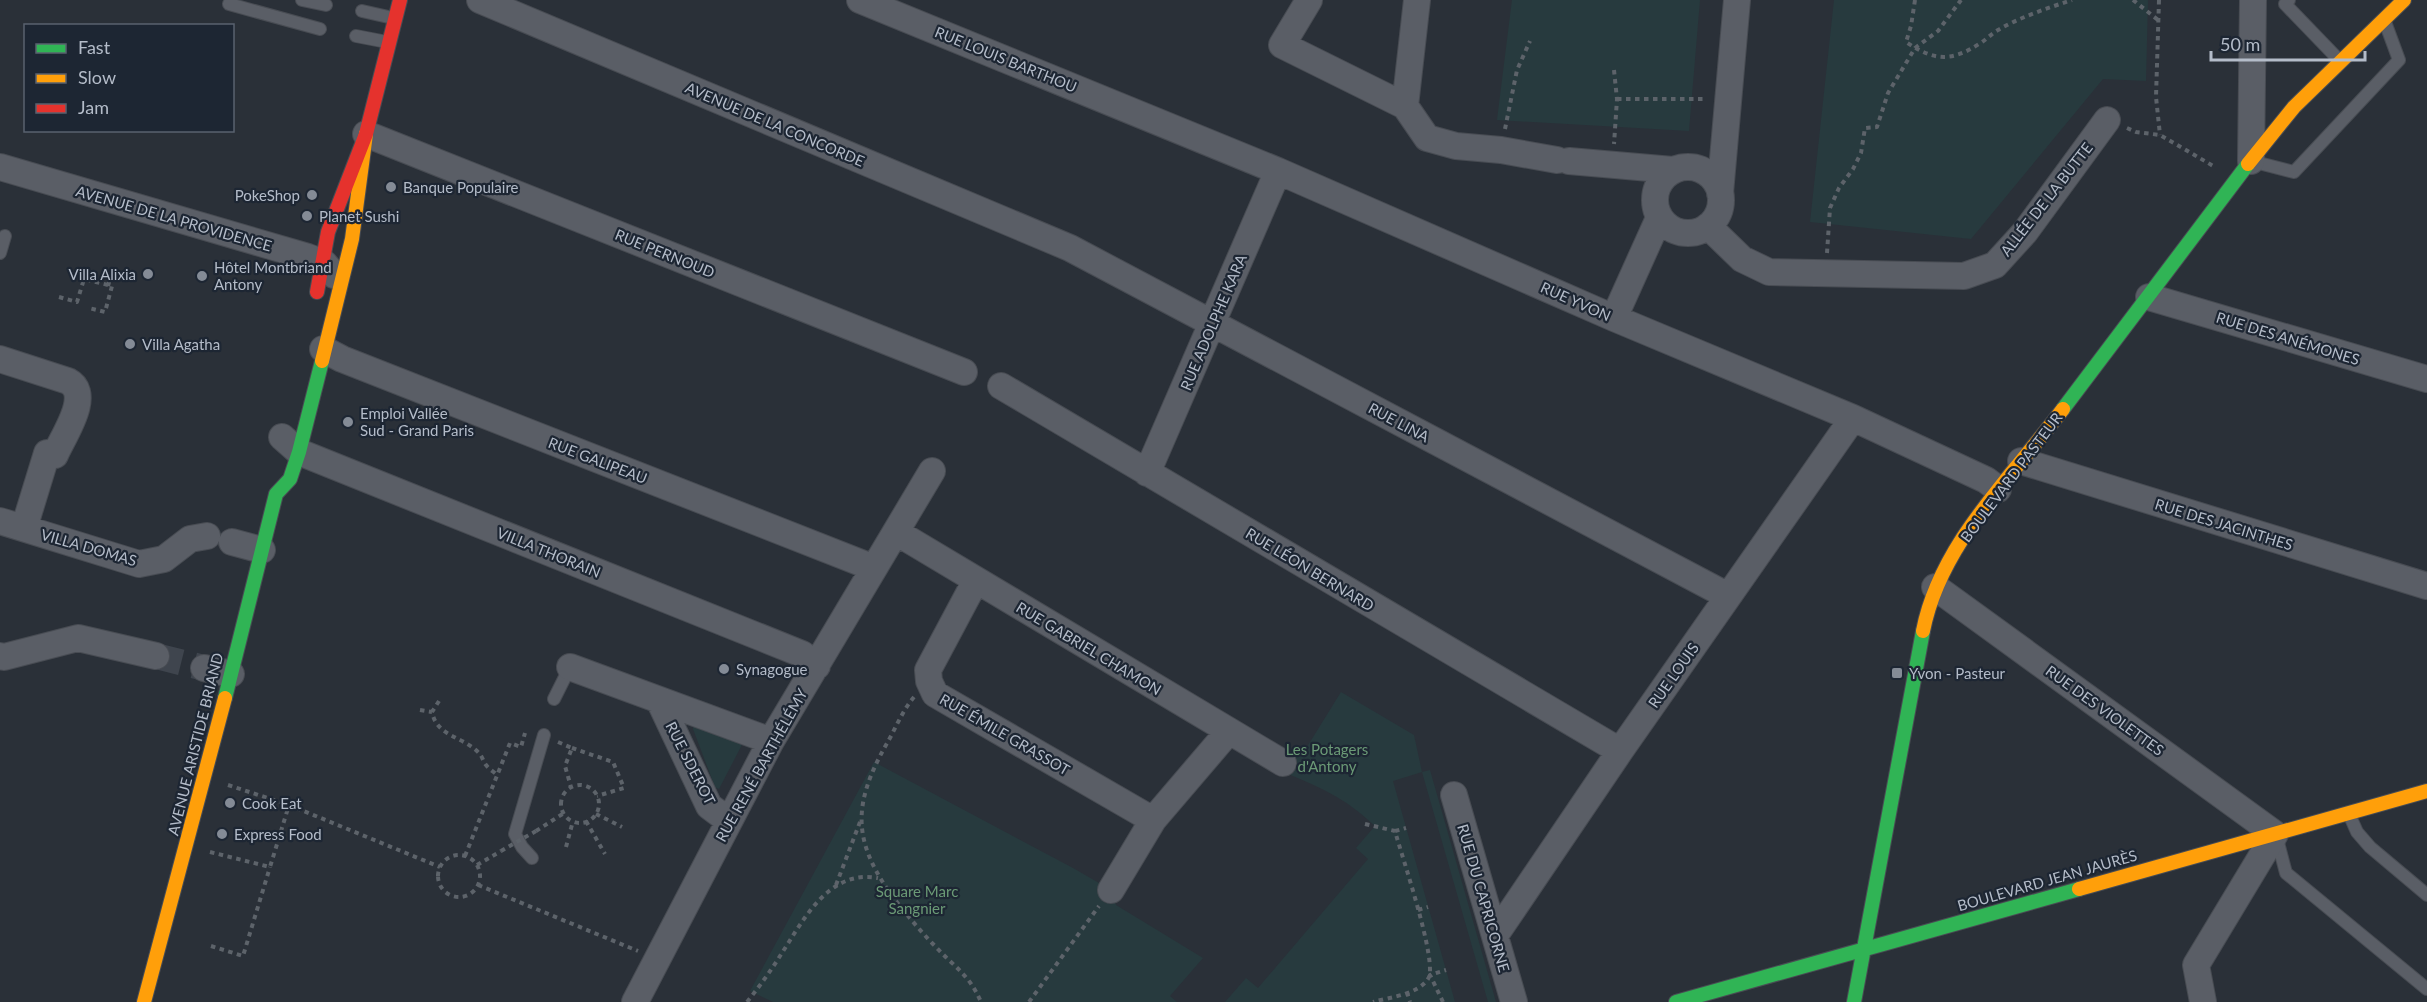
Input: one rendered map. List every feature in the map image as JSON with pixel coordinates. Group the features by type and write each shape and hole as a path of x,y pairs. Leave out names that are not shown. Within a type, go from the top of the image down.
{"main road":[{"name":"AVENUE ARISTIDE BRIAND","path":"313,309 352,239 366,134 400,0"},
{"name":"BOULEVARD PASTEUR","path":"1854,1002 1912,685 1935,587 1949,560 1998,489 2294,107 2404,0"},
{"name":"AVENUE ARISTIDE BRIAND","path":"144,1002 205,777 276,494 290,479 286,442 323,349 332,272 328,232 366,134"},
{"path":"270,474 276,494"},
{"name":"BOULEVARD JEAN JAURÈS","path":"1676,1002 2427,791"}],"street":[{"name":"AVENUE DE LA CONCORDE","path":"480,0 1070,248"},
{"name":"RUE LOUIS BARTHOU","path":"860,0 1151,118"},
{"path":"1309,0 1282,45 1405,106 1427,138 1456,146 1501,150 1563,160 1673,170 1693,167 1702,170 1716,183 1720,193"},
{"path":"1405,106 1417,0"},
{"path":"1673,170 1664,176 1654,196 1659,218 1676,232 1687,234 1698,232 1708,226 1719,211 1737,0"},
{"path":"2243,171 2253,0"},
{"name":"RUE YVON","path":"1151,118 1614,318 1853,418 1986,480 1998,489"},
{"name":"ALLÉE DE LA BUTTE","path":"1708,226 1742,259 1769,272 1964,276 1995,265 2025,232 2107,120"},
{"name":"RUE PERNOUD","path":"366,134 964,372"},
{"name":"AVENUE DE LA PROVIDENCE","path":"0,167 332,272"},
{"name":"RUE ADOLPHE KARA","path":"1147,473 1278,171"},
{"path":"1614,318 1659,218"},
{"name":"RUE LINA","path":"1070,248 1728,596"},
{"name":"RUE DES ANÉMONES","path":"2149,297 2427,380"},
{"name":"RUE GALIPEAU","path":"323,349 347,361 874,568"},
{"path":"0,359 68,381 74,384 79,395 78,406 55,454 46,453 12,525"},
{"name":"RUE LÉON BERNARD","path":"1001,386 1620,751"},
{"name":"RUE LOUIS","path":"1496,934 1620,751 1853,418"},
{"name":"VILLA THORAIN","path":"286,442 802,654 817,666"},
{"name":"RUE DES JACINTHES","path":"2021,461 2427,586"},
{"name":"RUE RENÉ BARTHÉLÉMY","path":"635,1002 771,741 932,471"},
{"name":"VILLA DOMAS","path":"12,525 140,564 164,559 189,538 220,539 262,550"},
{"name":"RUE GABRIEL CHAMON","path":"896,532 1283,763"},
{"name":"RUE ÉMILE GRASSOT","path":"976,580 928,670 929,681 935,694 1153,820"},
{"name":"RUE DES VIOLETTES","path":"1935,587 2275,834"},
{"path":"0,656 4,657 78,638 156,656"},
{"name":"RUE SDEROT","path":"570,667 771,741"},
{"path":"204,668 231,674"},
{"name":"RUE SDEROT","path":"659,700 709,806 729,821"},
{"path":"1111,890 1153,820 1229,731"},
{"name":"RUE DU CAPRICORNE","path":"1454,795 1514,1002"},
{"path":"2203,1002 2196,965 2275,834"}],"lane":[{"path":"302,0 326,4"},
{"path":"2289,0 2285,4 2340,61"},
{"path":"229,4 320,29"},
{"path":"362,11 396,19"},
{"path":"2243,171 2294,172 2399,60 2384,19"},
{"path":"356,36 389,43"},
{"path":"0,253 5,236"},
{"path":"554,699 570,667"},
{"path":"532,858 522,847 515,834 544,735"},
{"path":"2349,813 2356,832 2370,847 2427,895"},
{"path":"2275,834 2286,873 2427,989"}],"path":[{"path":"1916,0 1906,42 1940,58 1959,56 1997,30 2072,0"},
{"path":"1826,272 1830,208 1839,188 1861,153 1865,128 1877,127 1888,93 1915,48 1938,31 1961,0"},
{"path":"2133,0 2158,20"},
{"path":"2159,0 2156,97 2160,135"},
{"path":"1501,150 1517,70 1530,40"},
{"path":"1612,165 1617,99 1614,70"},
{"path":"1617,99 1728,100"},
{"path":"2107,120 2136,132 2160,135 2243,171"},
{"path":"108,286 111,275"},
{"path":"59,297 77,302 84,279 112,286 105,312 89,308"},
{"path":"929,681 911,701 876,763 864,795 861,821 864,848 879,879 934,946 969,978 981,1002"},
{"path":"440,701 432,712 434,721 442,732 473,748 480,754 486,765 498,775"},
{"path":"420,710 432,712"},
{"path":"465,856 510,743 521,747 525,733"},
{"path":"544,735 572,748 613,762 624,788 597,796"},
{"path":"571,787 565,766 572,748"},
{"path":"205,777 290,804 440,867"},
{"path":"583,785 594,791 597,796 599,802 596,814 586,821 573,821 564,813 562,796 571,787 583,785"},
{"path":"211,946 243,956 290,804"},
{"path":"477,865 564,813"},
{"path":"596,814 622,827"},
{"path":"566,847 573,821"},
{"path":"586,821 605,854"},
{"path":"836,886 861,821"},
{"path":"1365,824 1395,831 1406,828"},
{"path":"1395,831 1430,956 1430,975 1443,1002"},
{"path":"186,845 270,867"},
{"path":"451,856 465,856 477,865 480,878 478,885 466,896 448,894 439,883 440,867 451,856"},
{"path":"747,1002 769,973 814,903 848,880 866,876 879,879"},
{"path":"478,885 658,960"},
{"path":"1029,1002 1111,890"},
{"path":"1418,910 1428,907"},
{"path":"1373,1002 1420,987 1430,975 1446,970"},
{"path":"1407,992 1410,1002"}],"green space":[{"path":"1512,0 1700,0 1689,131 1497,120"},
{"path":"1834,0 2148,0 2146,81 2103,79 1971,239 1810,222"},
{"name":"Les Potagers d'Antony","path":"1341,692 1414,735 1422,772 1393,781 1455,1002 1225,1002 1246,978 1258,988 1368,859 1356,848 1375,826 1342,800 1281,771 1293,751 1302,755"},
{"path":"694,725 746,737 719,789 715,787 693,729"},
{"name":"Square Marc Sangnier","path":"874,762 1111,890 1116,905 1203,958 1170,996 1177,1002 773,1002 750,991"},
{"path":"1430,770 1496,1002 1488,1002 1422,772"}],"tunnel":[{"path":"156,656 204,668"}],"traffic: fast":[{"path":"2063,409 2248,164"},
{"path":"225,698 276,494 290,479 322,361"},
{"path":"1854,1002 1923,631"},
{"path":"1676,1002 2079,889"}],"traffic: slow":[{"path":"2248,164 2294,107 2404,0"},
{"path":"322,361 352,239 366,134"},
{"path":"1923,631 1932,599 1961,541 2000,487 2063,409"},
{"path":"144,1002 225,698"},
{"path":"2079,889 2427,791"}],"traffic: jam":[{"path":"317,292 328,232 366,134 400,0"}],"place":[{"name":"Banque Populaire","path":"391,187"},
{"name":"PokeShop","path":"312,195"},
{"name":"Planet Sushi","path":"307,216"},
{"name":"Villa Alixia","path":"148,274"},
{"name":"Hôtel Montbriand Antony","path":"202,276"},
{"name":"Villa Agatha","path":"130,344"},
{"name":"Emploi Vallée Sud - Grand Paris","path":"348,422"},
{"name":"Synagogue","path":"724,669"},
{"name":"Yvon - Pasteur","path":"1897,673"},
{"name":"Cook Eat","path":"230,803"},
{"name":"Express Food","path":"222,834"}]}
